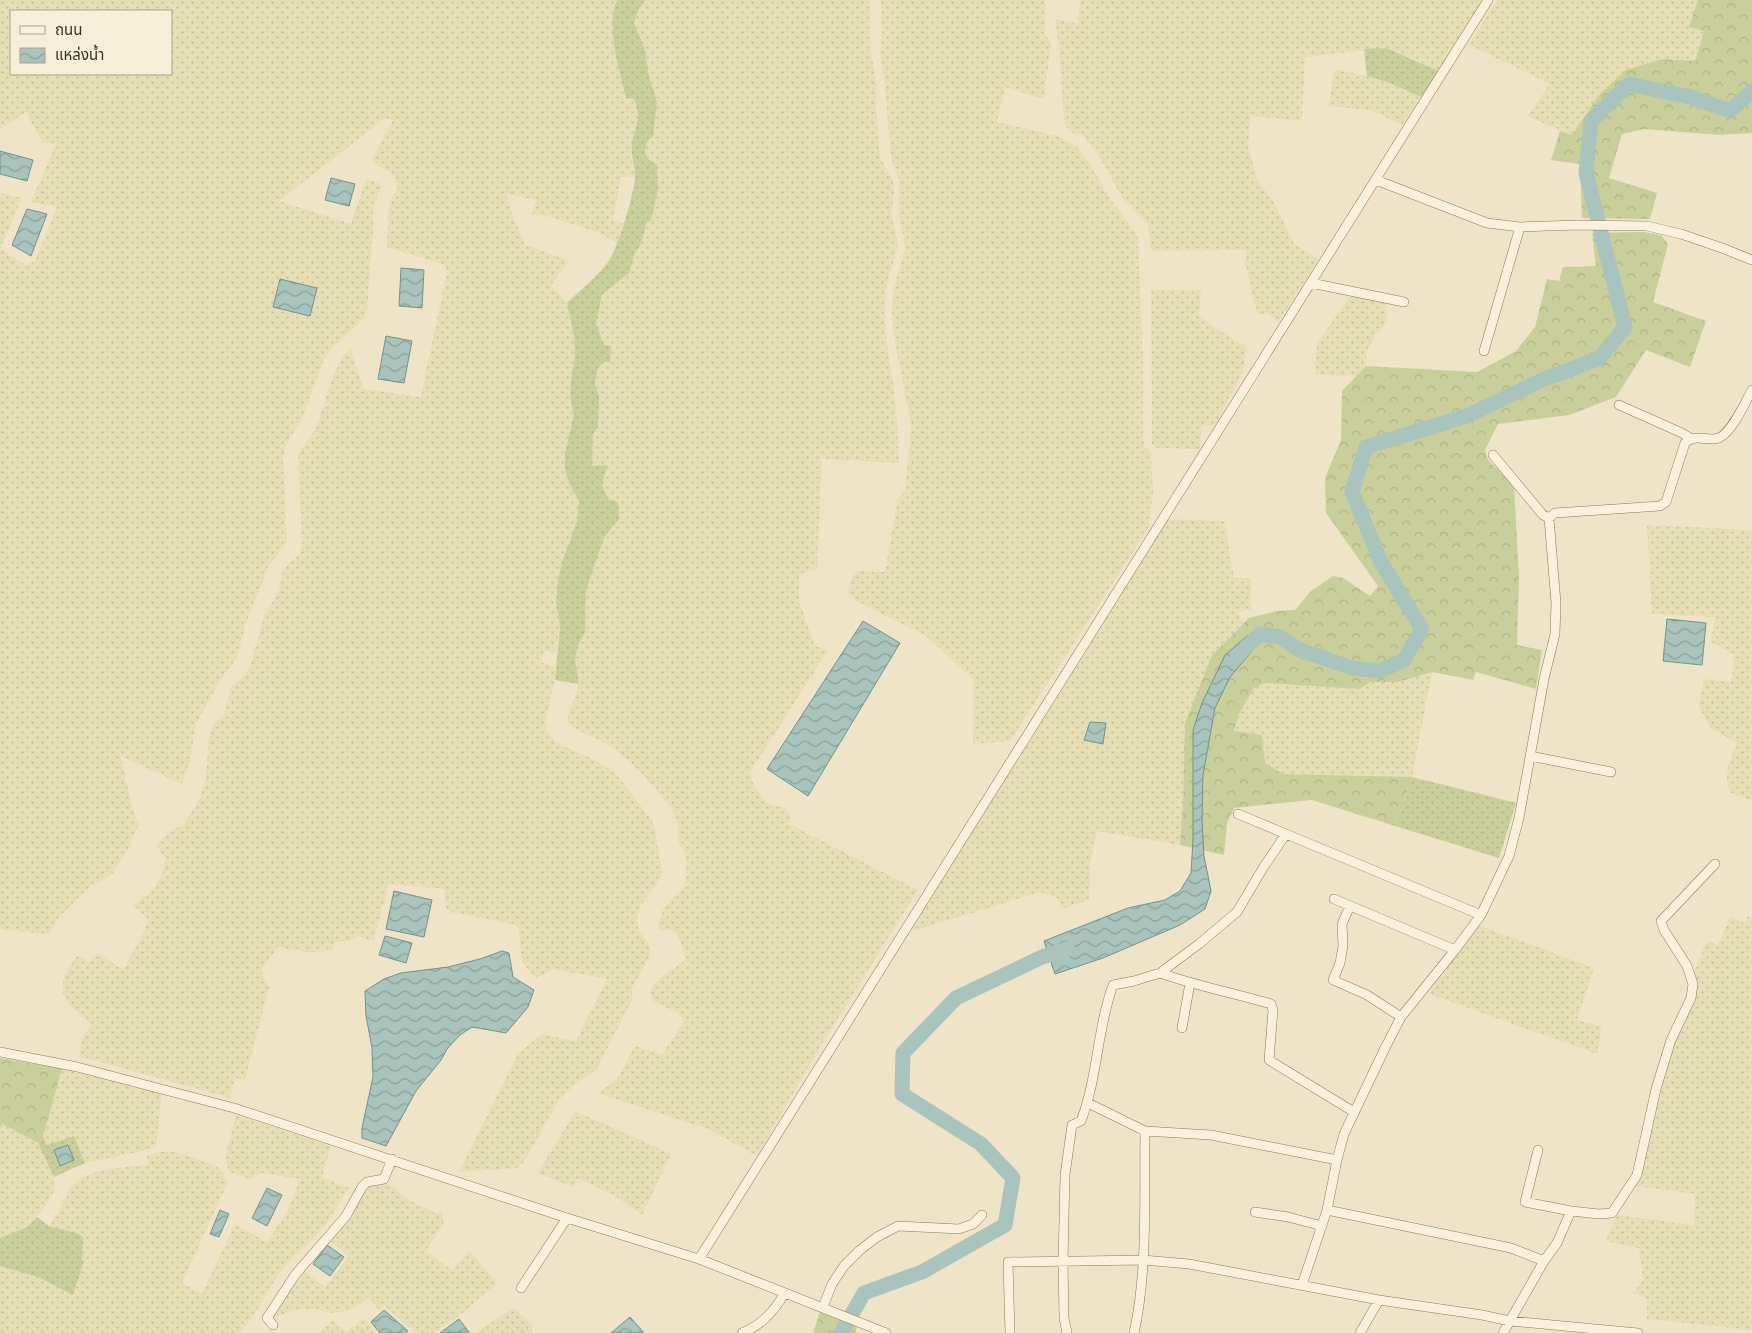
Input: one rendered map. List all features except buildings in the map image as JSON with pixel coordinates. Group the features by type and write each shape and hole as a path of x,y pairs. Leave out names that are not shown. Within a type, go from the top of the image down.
{"street":[{"path":"699,1260 1488,0"},
{"path":"1376,180 1487,223 1520,227 1579,225 1647,226 1682,234 1752,260"},
{"path":"1484,351 1520,227"},
{"path":"1311,283 1404,302"},
{"path":"1549,518 1555,513 1660,506 1666,502 1685,443 1690,438 1712,439 1728,432 1752,390"},
{"path":"1619,405 1690,438"},
{"path":"1493,455 1543,514 1549,518"},
{"path":"1302,1285 1327,1210 1344,1134 1354,1112 1401,1017 1481,915 1509,856 1519,818 1544,679 1555,634 1556,603 1549,518"},
{"path":"1530,756 1611,772"},
{"path":"1238,814 1481,915"},
{"path":"1067,1333 1064,1318 1063,1262 1065,1175 1072,1125 1081,1121 1088,1103 1105,1007 1113,984 1134,981 1160,973 1237,912 1286,834"},
{"path":"1538,1150 1525,1202 1571,1211 1599,1214 1612,1213 1637,1175 1656,1089 1672,1040 1691,998 1693,984 1686,966 1664,930 1661,921 1714,864"},
{"path":"1334,899 1455,950"},
{"path":"1350,906 1342,924 1343,946 1334,980 1367,995 1401,1017"},
{"path":"1160,973 1270,1004 1273,1010 1269,1060 1354,1112"},
{"path":"1182,1028 1190,983"},
{"path":"0,1052 77,1067 234,1108 699,1260 886,1333"},
{"path":"1088,1103 1145,1131 1211,1135 1337,1160"},
{"path":"1134,1333 1139,1311 1143,1260 1145,1131"},
{"path":"273,1325 267,1318 295,1275 346,1216 362,1187 367,1182 384,1179 392,1160"},
{"path":"1327,1210 1511,1248 1544,1260"},
{"path":"1503,1333 1544,1260 1557,1242 1571,1211"},
{"path":"1255,1212 1288,1217 1322,1226"},
{"path":"823,1307 832,1284 844,1266 877,1237 898,1226 959,1229 973,1224 982,1215"},
{"path":"522,1288 567,1218"},
{"path":"1010,1333 1008,1262 1143,1260 1189,1264 1379,1300 1510,1321 1638,1333"},
{"path":"742,1333 758,1325 769,1316 785,1293"},
{"path":"1360,1333 1379,1300"}],"shaded area":[{"path":"0,0 617,0 612,16 613,32 625,98 634,99 639,112 639,119 634,133 631,158 636,176 621,177 613,220 624,223 617,243 597,232 547,216 532,215 536,200 506,194 525,244 569,261 551,285 567,303 574,335 575,358 570,398 574,414 565,453 565,469 569,483 579,501 577,521 562,562 558,580 556,603 560,627 556,653 544,650 541,662 555,667 555,680 545,721 548,733 557,743 595,760 615,773 632,794 652,821 662,872 656,885 641,905 637,919 639,931 647,941 651,953 632,988 632,1000 596,1070 574,1085 559,1100 524,1162 517,1168 459,1172 518,1054 542,1034 576,1041 607,979 553,969 537,978 522,961 518,927 451,912 446,908 444,889 388,884 374,941 357,936 350,941 334,942 333,951 307,952 278,947 261,970 269,988 245,1080 235,1078 230,1098 79,1056 83,1037 91,1024 69,1005 63,993 63,981 68,969 78,955 88,962 98,953 123,970 143,934 148,919 133,905 150,893 162,876 165,860 157,845 165,835 185,823 200,798 206,778 209,737 213,724 224,714 231,687 247,673 263,619 278,592 282,574 287,565 299,555 302,545 298,455 316,428 332,379 341,360 350,348 364,389 421,397 447,272 445,265 387,247 389,205 398,187 392,173 374,164 373,158 393,120 384,119 279,201 351,224 366,179 379,183 381,187 373,208 367,311 361,321 335,345 324,359 303,416 285,447 283,457 287,542 268,567 245,626 237,658 221,679 196,724 190,761 182,784 121,756 132,808 139,824 127,851 112,874 88,888 59,917 49,934 0,930 0,249 26,265 35,261 57,207 31,202 56,144 42,142 26,112 0,129"},
{"path":"645,0 870,0 871,55 876,78 880,157 893,182 894,193 891,214 898,244 887,283 885,307 887,345 896,405 899,463 822,459 817,570 799,574 799,601 815,646 828,650 751,771 751,776 753,783 766,803 786,808 791,816 789,824 918,890 814,1057 757,1156 708,1129 597,1093 616,1081 635,1046 662,1055 685,1020 676,1012 653,1001 651,995 652,987 660,978 685,959 683,948 676,932 659,930 658,924 664,908 683,888 687,875 683,847 678,846 678,823 672,810 655,788 631,763 611,746 573,728 567,720 579,684 575,660 578,645 585,632 585,590 604,538 614,528 613,500 608,499 592,466 593,434 599,396 595,384 598,368 604,362 611,346 604,345 596,324 598,311 602,295 629,273 635,253 641,244 647,222 651,220 658,190 657,165 647,158 645,151 657,102 647,68 646,52 634,23 639,9"},
{"path":"881,0 1045,0 1045,34 1051,43 1044,99 1005,87 997,122 1057,136 1076,146 1089,162 1108,196 1138,238 1143,358 1143,439 1145,447 1151,453 1153,494 1148,529 1010,741 973,744 974,680 926,636 856,601 848,592 851,579 857,571 885,572 898,499 905,490 911,432 908,404 906,402 896,349 892,314 894,287 905,249 899,212 899,180 891,158 880,53 882,33"},
{"path":"1081,0 1484,0 1439,71 1386,48 1305,57 1302,121 1251,116 1248,146 1257,179 1275,204 1294,244 1319,260 1279,321 1267,314 1257,314 1245,261 1247,250 1151,251 1148,224 1124,200 1095,150 1082,135 1073,133 1067,127 1064,120 1060,55 1055,19 1077,23"},
{"path":"1497,0 1698,0 1689,27 1704,30 1695,61 1662,59 1600,94 1572,136 1528,116 1550,84 1469,45"},
{"path":"1335,69 1390,83 1421,97 1402,125 1370,110 1328,106"},
{"path":"0,193 22,198 0,249"},
{"path":"1151,290 1201,290 1199,315 1218,330 1246,346 1243,371 1216,424 1202,427 1200,449 1157,448 1152,444"},
{"path":"1350,296 1386,301 1387,322 1376,335 1367,351 1366,366 1357,376 1315,375 1317,344"},
{"path":"1167,519 1224,521 1234,578 1251,578 1251,609 1238,612 1243,624 1212,655 1185,723 1180,845 1097,831 1090,863 1089,900 1062,909 1057,898 1040,892 910,932"},
{"path":"1647,525 1752,530 1752,801 1730,792 1727,778 1728,765 1737,743 1711,729 1699,707 1704,679 1731,682 1735,655 1711,642 1715,617 1652,614"},
{"path":"1432,672 1412,777 1283,774 1265,763 1234,731 1239,714 1253,689 1265,683 1359,689 1370,682 1398,682"},
{"path":"1748,916 1752,917 1752,1330 1647,1319 1647,1299 1633,1293 1643,1280 1639,1248 1606,1241 1617,1215 1694,1225 1695,1194 1635,1186 1642,1173 1669,1056 1695,996 1693,974 1707,941 1718,945 1730,917 1745,923"},
{"path":"1478,925 1594,968 1577,1020 1602,1026 1597,1054 1429,994"},
{"path":"62,1069 162,1094 156,1146 142,1151 85,1163 74,1136 47,1145 43,1136"},
{"path":"575,1111 671,1154 642,1215 618,1198 578,1178 573,1187 538,1173"},
{"path":"236,1115 331,1146 322,1177 349,1188 325,1226 279,1273 255,1313 240,1333 0,1333 0,1266 38,1277 56,1287 82,1260 83,1237 76,1233 49,1226 61,1207 70,1187 80,1179 97,1171 148,1164 147,1155 161,1152 175,1152 210,1163 219,1168 228,1182 182,1283 202,1294 235,1224 267,1242 288,1210 300,1179 263,1173 250,1179 229,1172 225,1158"},
{"path":"2,1124 38,1143 54,1177 54,1191 44,1208 27,1227 0,1238 0,1128"},
{"path":"374,1183 385,1183 394,1186 406,1198 434,1213 442,1212 444,1222 426,1251 452,1270 469,1251 498,1283 459,1316 434,1333 415,1333 385,1306 379,1310 368,1297 356,1307 347,1311 329,1313 316,1309 307,1309 293,1311 273,1318 273,1314 303,1270 325,1287 349,1256 329,1240 356,1207 367,1187"},
{"path":"514,1308 533,1325 532,1333 474,1333"},
{"path":"364,1318 377,1333 319,1333 333,1320 346,1332"}],"green space":[{"path":"617,0 645,0 639,9 634,23 646,52 647,68 657,102 653,136 647,142 645,151 647,158 657,165 658,190 651,220 647,222 641,244 635,253 629,273 602,295 596,324 604,345 611,346 610,362 604,362 598,368 595,384 599,396 598,426 593,434 592,466 607,465 602,485 608,499 618,502 619,519 604,538 586,590 585,632 578,645 575,660 579,684 555,680 560,627 556,603 558,580 562,562 577,521 579,501 569,483 565,469 565,453 574,414 570,398 575,358 574,335 567,303 608,262 621,233 634,186 635,175 632,147 638,114 634,99 626,98 617,62 612,22"},
{"path":"1698,0 1752,0 1752,133 1719,135 1644,129 1622,134 1609,178 1657,193 1650,219 1582,218 1580,164 1551,160 1560,131 1572,135 1600,94 1626,70 1662,59 1695,61 1704,31 1689,27"},
{"path":"1386,48 1439,71 1421,97 1390,83 1367,76 1364,49"},
{"path":"1643,232 1661,235 1668,244 1653,302 1706,321 1690,367 1646,350 1616,397 1569,415 1498,424 1485,450 1488,460 1514,486 1519,576 1517,645 1542,650 1536,689 1476,672 1473,680 1432,672 1398,682 1370,682 1359,689 1265,683 1253,689 1239,714 1234,731 1262,735 1265,763 1283,774 1412,777 1395,826 1312,800 1234,808 1227,823 1224,855 1180,845 1185,723 1212,655 1249,618 1277,611 1295,610 1311,591 1333,576 1343,578 1370,596 1378,586 1326,513 1325,478 1341,440 1342,391 1366,366 1477,372 1516,351 1535,327 1547,279 1559,281 1563,267 1596,266 1592,233"},
{"path":"1412,777 1516,803 1499,858 1395,826"},
{"path":"0,1058 62,1069 43,1136 38,1143 2,1124 0,1128"},
{"path":"43,1136 47,1145 74,1136 85,1163 54,1177 38,1143"},
{"path":"37,1217 49,1226 76,1233 83,1237 82,1260 84,1261 73,1295 38,1277 0,1266 0,1238 27,1227"},
{"path":"820,1312 857,1327 855,1333 813,1333"}],"water":[{"path":"0,151 33,160 27,181 0,174"},
{"path":"331,178 355,184 349,206 325,200"},
{"path":"27,209 47,214 31,256 12,245"},
{"path":"401,268 424,270 422,308 399,306"},
{"path":"280,279 317,288 310,316 273,307"},
{"path":"386,336 412,341 404,383 378,379"},
{"path":"1667,619 1706,623 1702,665 1663,661"},
{"path":"863,621 900,643 808,796 767,769"},
{"path":"1248,635 1254,649 1230,677 1215,708 1203,775 1202,819 1204,856 1211,891 1205,909 1180,925 1103,958 1055,974 1044,941 1128,908 1165,900 1180,891 1191,873 1193,839 1193,730 1202,703 1225,655"},
{"path":"1090,722 1106,723 1103,744 1084,740"},
{"path":"394,891 432,900 424,937 386,929"},
{"path":"385,936 412,943 406,963 379,955"},
{"path":"502,951 509,953 513,977 534,990 528,1007 506,1033 472,1027 460,1035 447,1049 441,1060 416,1091 386,1146 362,1138 362,1128 373,1077 372,1048 366,1016 365,991 384,979 401,973 448,967"},
{"path":"68,1145 74,1160 60,1166 54,1150"},
{"path":"267,1188 282,1195 267,1226 252,1218"},
{"path":"220,1210 229,1214 219,1237 210,1234"},
{"path":"327,1245 344,1257 330,1276 313,1264"},
{"path":"384,1310 408,1331 405,1333 380,1333 371,1322"},
{"path":"630,1317 644,1333 611,1333"},
{"path":"459,1319 469,1332 440,1333"}],"waterway":[{"path":"1237,656 1260,634 1280,637 1300,650 1352,668 1380,671 1404,660 1422,629 1381,562 1352,492 1366,447 1467,416 1542,380 1600,358 1625,327 1586,173 1591,121 1629,84 1690,97 1730,111 1752,91"},
{"path":"841,1333 864,1293 922,1272 1005,1225 1013,1178 981,1144 902,1094 903,1053 956,998 1042,957 1068,949"}]}
